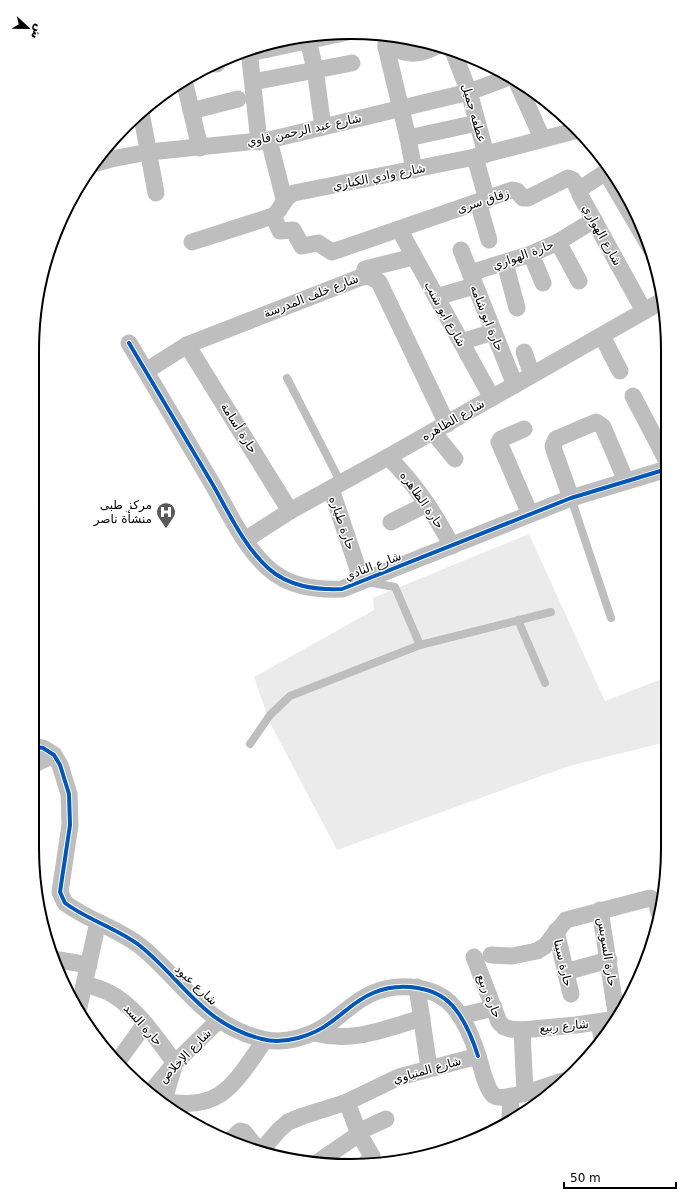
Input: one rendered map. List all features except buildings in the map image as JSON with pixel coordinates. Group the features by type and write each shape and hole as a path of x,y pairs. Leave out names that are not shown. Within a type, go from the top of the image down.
{"street":[{"path":"309,42 315,69 323,127"},
{"path":"386,42 414,170"},
{"path":"387,42 408,54 417,54 427,49"},
{"path":"192,242 274,216 279,212 284,199 264,141 252,82 250,56"},
{"name":"عطفه جميل","path":"457,59 470,83 477,122 482,201 489,240"},
{"path":"252,82 352,63"},
{"name":"شارع عبد الرحمن فاوي","path":"110,153 149,152 264,141 401,109 470,83 501,78"},
{"path":"185,86 200,148"},
{"path":"520,89 542,138"},
{"path":"191,111 238,99"},
{"path":"142,119 156,193"},
{"path":"408,138 477,122"},
{"name":"شارع وادي الكباري","path":"284,199 294,194 414,170 571,131"},
{"name":"شارع الهواري","path":"606,173 579,191 644,311"},
{"name":"زقاق سرى","path":"274,216 280,231 293,230 302,246 318,243 332,252 512,190 517,191 523,198 528,198 568,178 573,180 579,191"},
{"name":"حارة الهواري","path":"436,297 505,263 531,254 558,242 594,220"},
{"name":"شارع ابو شنب","path":"399,229 413,257 492,398"},
{"path":"558,242 578,281"},
{"name":"حارة ابو شامه","path":"461,250 515,385"},
{"path":"531,254 543,283"},
{"path":"364,276 365,269 413,257"},
{"path":"505,263 517,308"},
{"name":"شارع خلف المدرسة","path":"146,371 187,345 364,276 374,278 379,282 440,428 455,459"},
{"name":"شارع الظاهره","path":"245,540 290,511 440,428 657,304"},
{"path":"461,342 493,332"},
{"path":"602,336 620,371"},
{"name":"شارع النادي","path":"129,343 245,540 269,569 285,580 303,587 323,590 342,589 571,498 661,471"},
{"name":"حارة أسامة","path":"187,345 290,511"},
{"path":"524,352 532,375"},
{"path":"633,396 661,450"},
{"path":"571,498 554,450 554,442 556,439 596,422 603,427 626,481"},
{"path":"524,429 501,439 499,445 530,514"},
{"name":"حارة الظاهره","path":"388,457 404,473 427,504 452,546"},
{"name":"حارة طياره","path":"336,486 362,581"},
{"path":"391,522 427,504"},
{"path":"39,747 54,755"},
{"path":"39,762 54,755"},
{"name":"شارع عبود","path":"54,755 60,765 69,794 70,825 60,892 65,903 137,944 157,960 195,1002 220,1020 241,1033 265,1040 289,1040 314,1033 331,1023 353,1004 373,993 395,987 417,987 432,992 444,999 456,1009 473,1041 478,1056"},
{"path":"491,955 512,956 537,951 545,946 566,920 650,898 656,902"},
{"name":"حارة السويس","path":"600,910 616,1010"},
{"path":"80,1002 98,922"},
{"name":"حارة سينا","path":"556,931 571,994"},
{"name":"حارة ربيع","path":"474,957 499,1022 504,1027 516,1029"},
{"path":"60,960 88,965"},
{"path":"565,972 609,960"},
{"name":"حارة السد","path":"85,984 108,992 123,1002 146,1024 175,1063"},
{"path":"417,987 429,1068"},
{"path":"460,1016 494,1008"},
{"path":"314,1033 330,1037 347,1038 364,1035 422,1018"},
{"name":"شارع الإخلاص","path":"161,1095 175,1063 220,1020"},
{"path":"120,1058 146,1024"},
{"path":"511,1114 518,1094 516,1029"},
{"name":"شارع ربيع","path":"516,1029 601,1030"},
{"path":"170,1102 183,1105 203,1102 222,1094 236,1080 265,1040"},
{"name":"شارع المنياوي","path":"265,1146 288,1122 347,1102 394,1079 429,1068 478,1056 490,1090 494,1096 500,1098 553,1084"},
{"path":"347,1102 359,1133 372,1158"},
{"path":"324,1157 359,1133 386,1119"},
{"path":"235,1136 240,1131 244,1132 253,1143"}],"lane":[{"path":"287,378 336,486"},
{"path":"571,498 611,618"},
{"path":"362,581 395,587 420,645"},
{"path":"250,744 270,714 290,696 420,645 551,612"},
{"path":"518,620 545,683"}],"shaded area":[{"path":"529,534 605,701 661,679 661,743 569,766 337,850 270,723 254,677 374,610 373,598"}],"cycle path":[{"path":"129,343 244,539 268,568 285,579 303,586 322,589 342,589 571,498 661,471"},
{"path":"39,747 54,755 60,765 69,794 70,825 60,892 65,903 139,945 208,1012 241,1032 271,1041 289,1040 307,1035 324,1027 356,1003 373,993 394,988 418,988 439,995 456,1010 469,1032 478,1056"}],"place":[{"name":"مركز طبى منشأة ناصر","path":"166,529"}]}
